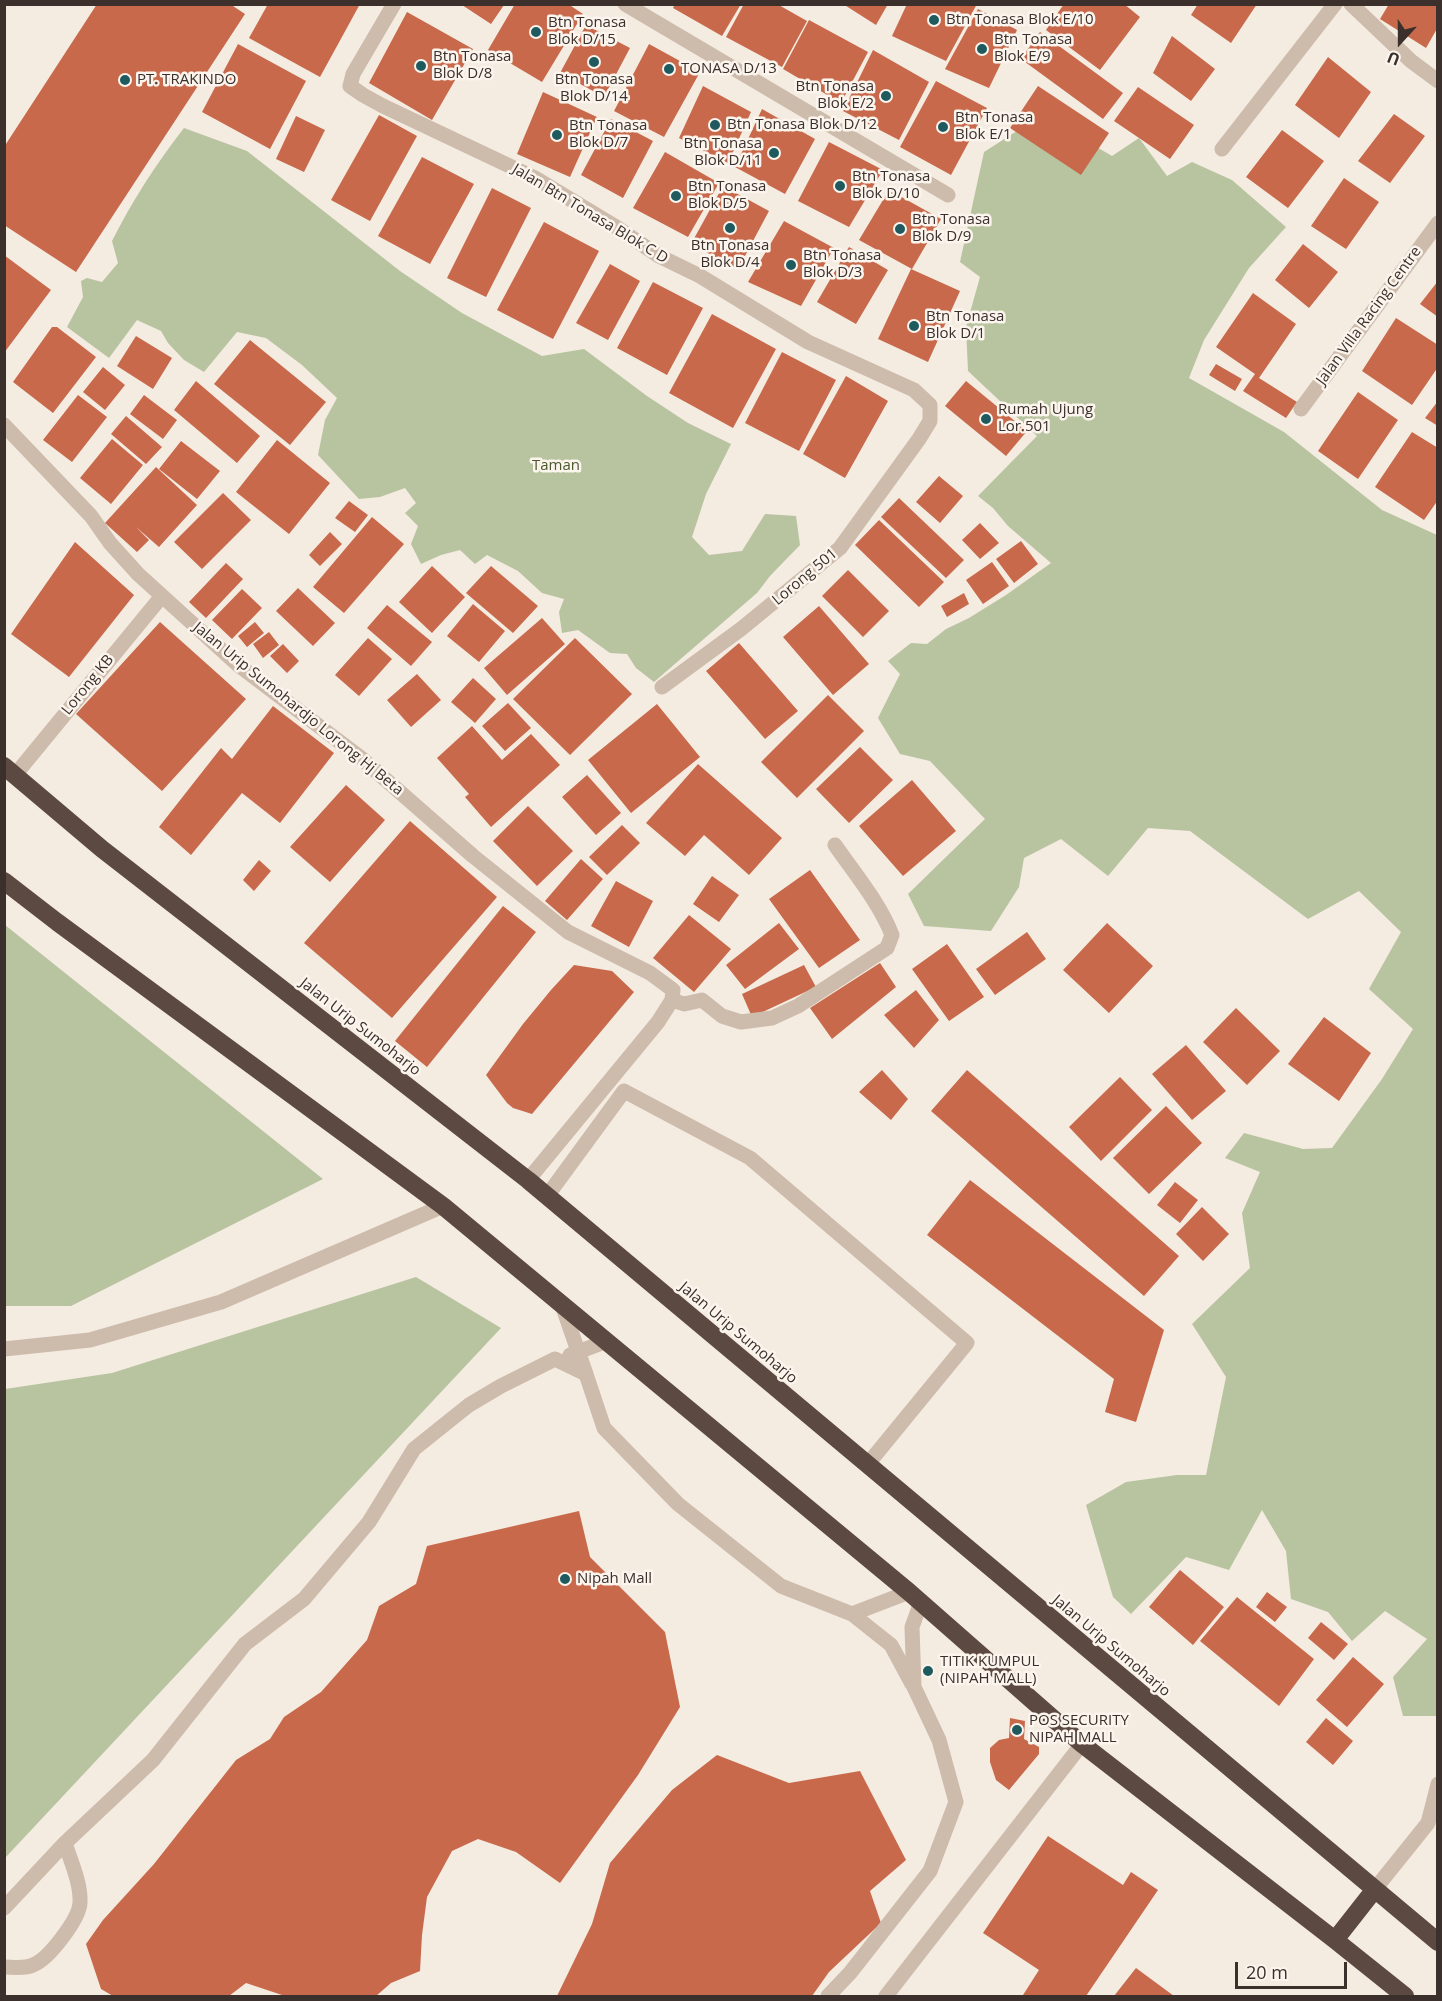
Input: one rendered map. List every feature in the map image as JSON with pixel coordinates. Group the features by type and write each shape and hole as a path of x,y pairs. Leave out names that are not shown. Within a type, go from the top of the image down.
{"highway":[{"name":"Jalan Urip Sumoharjo","path":"10,770 102,849 528,1180 1437,1942"},
{"path":"4,881 443,1206 915,1597 1082,1744 1405,1996"},
{"path":"1335,1940 1375,1889"}],"street":[{"name":"Jalan Btn Tonasa Blok C D","path":"394,4 353,74 350,86 363,95 534,178 616,227 659,256 700,276 807,342 914,390 930,405 930,421 919,439"},
{"path":"625,4 948,195"},
{"path":"1222,149 1335,4"},
{"path":"1351,4 1411,61 1437,81"},
{"name":"Jalan Villa Racing Centre","path":"1301,409 1437,223"},
{"name":"Jalan Urip Sumohardjo Lorong Hj Beta","path":"4,425 90,516 110,543 162,596 237,664 362,758 473,856 568,932 661,980 673,990 672,1000"},
{"name":"Lorong 501","path":"663,687 741,629 840,548 919,439"},
{"name":"Lorong KB","path":"10,770 162,596"},
{"path":"528,1180 658,1022 672,1000 684,1004 702,1000 722,1016 741,1022 772,1018 798,1006 887,948 892,935 886,921 875,901 835,845"},
{"path":"547,1196 624,1091 750,1158 967,1343 867,1465"},
{"path":"4,1348 90,1340 221,1302 443,1206"},
{"path":"561,1302 604,1428 678,1504 781,1586 852,1614 891,1645 939,1740 956,1802 930,1871 850,1973 828,1996"},
{"path":"4,1908 64,1843 153,1760 245,1644 304,1599 369,1522 414,1449 469,1405 501,1386 555,1359 607,1341"},
{"path":"555,1359 586,1374"},
{"path":"852,1614 915,1597 912,1627 914,1687"},
{"path":"886,1996 1082,1744"},
{"path":"1375,1889 1428,1823 1437,1784"},
{"path":"4,1966 33,1965 50,1952 76,1919 80,1904 79,1888 64,1843"}],"green space":[{"path":"1042,115 1112,156 1139,138 1167,176 1192,162 1232,180 1286,227 1249,268 1204,340 1189,378 1284,432 1382,510 1437,535 1437,1716 1403,1716 1393,1677 1427,1639 1385,1611 1352,1641 1328,1612 1291,1599 1286,1551 1262,1510 1229,1570 1186,1557 1131,1614 1113,1597 1086,1505 1126,1482 1177,1475 1206,1475 1226,1377 1192,1324 1250,1268 1242,1213 1260,1172 1225,1158 1244,1133 1303,1149 1332,1148 1382,1079 1413,1029 1369,989 1401,932 1359,891 1308,919 1190,831 1148,828 1108,876 1061,839 1024,858 1019,887 991,931 924,926 908,894 985,819 930,761 900,754 878,718 900,674 888,661 911,643 927,644 946,629 1006,595 1051,563 1008,526 993,508 978,496 1037,436 968,371 966,327 980,277 960,262 984,152"},
{"name":"Taman","path":"184,128 247,151 400,271 462,313 542,356 584,349 688,423 731,444 706,494 692,537 709,555 742,551 765,514 796,516 800,545 757,593 654,682 636,668 627,654 610,653 578,630 562,633 559,612 564,599 542,593 518,571 487,555 475,564 460,550 421,564 411,544 418,526 405,513 416,503 405,488 380,497 359,499 318,455 325,420 337,398 302,365 266,338 237,332 204,372 184,360 168,343 161,331 137,320 109,358 67,327 83,297 81,281 87,278 102,282 118,263 112,241 145,183"},
{"path":"4,925 323,1179 71,1306 5,1306"},
{"path":"416,1277 501,1328 5,1858 5,1389 112,1373"}],"building":[{"name":"PT. TRAKINDO","path":"97,4 230,4 245,14 76,272 4,225 4,147"},
{"path":"268,4 360,4 320,77 249,38"},
{"name":"Btn Tonasa Blok D/15","path":"515,4 568,4 583,14 542,82 488,50"},
{"path":"675,4 741,4 722,36 673,8"},
{"path":"744,4 777,4 807,21 782,67 726,37"},
{"path":"843,4 888,4 876,25"},
{"name":"Btn Tonasa Blok E/10","path":"907,4 977,4 946,61 892,36"},
{"path":"1064,4 1124,4 1140,17 1100,70 1046,30"},
{"path":"1198,4 1257,4 1231,43 1191,15"},
{"path":"1389,4 1438,4 1438,27 1426,48 1380,19"},
{"path":"462,5 504,5 491,24"},
{"name":"Btn Tonasa Blok E/9","path":"978,9 1017,30 989,88 945,69"},
{"name":"Btn Tonasa Blok D/8","path":"407,12 473,49 432,120 369,83"},
{"path":"809,20 868,52 841,103 783,69"},
{"name":"Btn Tonasa Blok D/14","path":"586,25 630,48 604,97 560,73"},
{"path":"1040,32 1123,93 1103,119 1021,59"},
{"path":"1172,36 1215,69 1191,101 1153,73"},
{"path":"238,44 306,81 270,149 202,112"},
{"path":"649,44 700,72 664,137 614,111"},
{"name":"Btn Tonasa Blok E/2","path":"873,50 929,82 899,140 843,111"},
{"path":"1328,57 1371,92 1339,138 1295,105"},
{"name":"Btn Tonasa Blok E/1","path":"936,81 987,108 951,175 900,147"},
{"name":"Btn Tonasa Blok D/12","path":"703,86 751,112 728,163 679,138"},
{"path":"1038,86 1109,133 1081,175 1010,128"},
{"path":"1138,87 1194,125 1170,159 1114,121"},
{"name":"Btn Tonasa Blok D/7","path":"543,92 597,117 570,177 517,154"},
{"name":"Btn Tonasa Blok D/11","path":"762,109 815,139 785,194 735,167"},
{"path":"1394,114 1425,136 1390,183 1358,161"},
{"path":"379,115 417,136 370,221 331,200"},
{"path":"296,116 325,130 304,172 276,159"},
{"path":"611,119 653,141 623,198 581,175"},
{"path":"1282,130 1324,161 1288,208 1246,177"},
{"name":"Btn Tonasa Blok D/10","path":"829,142 883,170 849,227 798,201"},
{"name":"Btn Tonasa Blok D/5","path":"665,152 719,183 688,237 633,208"},
{"path":"422,157 474,184 430,264 378,236"},
{"path":"1344,178 1379,202 1346,249 1311,226"},
{"name":"Btn Tonasa Blok D/4","path":"723,186 769,211 738,269 691,244"},
{"path":"492,188 531,208 486,297 447,278"},
{"name":"Btn Tonasa Blok D/9","path":"889,190 941,219 912,269 859,240"},
{"name":"Btn Tonasa Blok D/3","path":"784,221 834,248 801,306 748,282"},
{"path":"544,222 599,251 553,339 497,310"},
{"path":"1303,244 1338,272 1309,308 1275,280"},
{"path":"849,247 888,270 856,324 817,302"},
{"path":"4,255 51,290 4,353"},
{"path":"610,264 640,281 608,340 576,323"},
{"name":"Btn Tonasa Blok D/1","path":"911,269 960,291 928,362 878,339"},
{"path":"1438,281 1438,317 1420,304"},
{"path":"653,282 703,308 667,375 617,348"},
{"path":"1253,293 1296,324 1259,378 1297,402 1286,418 1243,391 1255,374 1216,347"},
{"path":"712,314 776,349 733,428 669,393"},
{"path":"1396,318 1438,345 1438,367 1412,405 1362,371"},
{"path":"52,327 57,327 96,357 53,413 13,382"},
{"path":"136,336 172,358 153,389 117,366"},
{"path":"250,340 326,402 290,445 214,384"},
{"path":"782,352 836,380 799,451 745,423"},
{"path":"1216,364 1242,379 1235,391 1209,375"},
{"path":"103,367 125,385 105,410 83,392"},
{"path":"846,376 888,401 845,478 803,454"},
{"path":"196,381 260,436 237,463 174,410"},
{"name":"Rumah Ujung Lor.501","path":"966,381 1027,431 1006,456 945,406"},
{"path":"1358,392 1398,420 1358,479 1318,451"},
{"path":"78,395 107,417 72,462 43,440"},
{"path":"144,395 177,420 163,439 130,414"},
{"path":"1438,401 1438,426 1425,418"},
{"path":"126,416 162,447 146,464 111,434"},
{"path":"1412,432 1438,448 1438,500 1424,520 1375,487"},
{"path":"112,439 143,465 111,504 80,478"},
{"path":"277,440 330,483 289,534 236,492"},
{"path":"181,441 220,471 197,499 159,469"},
{"path":"156,467 197,505 159,547 136,527 149,540 137,552 105,523"},
{"path":"939,476 963,496 940,523 916,502"},
{"path":"223,493 251,520 202,569 174,542"},
{"path":"899,498 964,560 946,578 881,517"},
{"path":"349,501 368,515 355,532 335,518"},
{"path":"372,517 404,544 344,613 313,587"},
{"path":"879,520 944,582 919,607 855,545"},
{"path":"980,523 999,543 980,559 962,540"},
{"path":"330,532 342,544 320,566 309,555"},
{"path":"1021,541 1038,564 1014,583 996,559"},
{"path":"75,542 134,595 69,677 11,634"},
{"path":"992,562 1009,586 983,604 966,580"},
{"path":"226,563 243,579 206,618 189,602"},
{"path":"432,566 465,597 432,633 399,602"},
{"path":"491,566 538,606 513,633 466,593"},
{"path":"848,570 889,611 863,637 822,596"},
{"path":"298,588 335,623 313,646 276,611"},
{"path":"242,589 262,608 232,639 212,620"},
{"path":"964,593 969,604 947,617 941,606"},
{"path":"473,604 505,631 479,662 447,636"},
{"path":"387,605 432,642 411,666 367,628"},
{"path":"819,606 869,664 833,695 783,637"},
{"path":"542,618 565,644 507,695 484,668"},
{"path":"160,622 246,699 162,791 76,714"},
{"path":"255,622 264,633 247,647 238,636"},
{"path":"269,632 279,645 263,658 253,644"},
{"path":"368,638 392,659 359,696 335,675"},
{"path":"575,638 632,694 570,755 513,699"},
{"path":"739,643 798,711 765,739 706,671"},
{"path":"283,644 299,661 287,673 270,656"},
{"path":"417,674 441,700 411,727 387,700"},
{"path":"473,678 496,699 475,723 451,702"},
{"path":"828,695 864,731 797,798 761,762"},
{"path":"508,703 531,728 505,751 482,726"},
{"path":"657,704 700,757 631,813 588,760"},
{"path":"273,706 334,753 280,823 242,793 191,855 159,827 221,748 232,759"},
{"path":"472,726 502,760 531,734 560,765 491,827 465,797 469,794 437,758"},
{"path":"860,747 893,780 849,823 816,789"},
{"path":"698,764 782,838 749,875 704,835 685,856 646,823"},
{"path":"587,775 621,813 596,835 562,797"},
{"path":"912,780 956,831 903,876 859,826"},
{"path":"346,785 385,820 330,882 290,847"},
{"path":"528,806 573,851 537,886 493,841"},
{"path":"410,821 497,897 392,1018 304,943"},
{"path":"622,825 640,843 607,875 589,857"},
{"path":"581,859 603,879 567,920 545,901"},
{"path":"259,860 271,871 254,891 243,880"},
{"path":"810,870 860,940 819,968 769,899"},
{"path":"712,876 739,895 719,922 693,904"},
{"path":"616,881 653,901 629,947 591,926"},
{"path":"503,906 536,932 427,1067 395,1041"},
{"path":"689,915 731,949 694,992 653,958"},
{"path":"779,923 799,949 745,989 726,965"},
{"path":"1107,923 1153,966 1109,1013 1063,970"},
{"path":"1027,932 1046,959 995,995 976,969"},
{"path":"947,944 984,997 949,1021 912,969"},
{"path":"880,963 896,987 832,1039 810,1008"},
{"path":"574,965 612,971 634,992 532,1114 513,1108 486,1075 523,1024"},
{"path":"804,965 816,987 752,1017 742,994"},
{"path":"916,990 939,1020 914,1048 884,1015"},
{"path":"1236,1008 1280,1051 1247,1085 1203,1042"},
{"path":"1324,1017 1371,1053 1339,1101 1288,1064"},
{"path":"1186,1045 1226,1091 1192,1120 1152,1074"},
{"path":"882,1070 908,1099 891,1120 859,1092"},
{"path":"967,1070 1179,1256 1144,1296 931,1111"},
{"path":"1120,1077 1152,1110 1101,1161 1069,1127"},
{"path":"1166,1106 1202,1143 1149,1194 1113,1158"},
{"path":"970,1180 1164,1330 1136,1422 1105,1412 1114,1379 927,1235"},
{"path":"1175,1182 1198,1200 1180,1223 1157,1205"},
{"path":"1202,1207 1229,1234 1203,1261 1176,1234"},
{"name":"Nipah Mall","path":"579,1511 590,1557 665,1632 680,1707 638,1775 560,1883 516,1852 478,1839 452,1851 427,1897 420,1971 391,1983 376,1996 285,1996 246,1983 229,1996 113,1996 101,1989 86,1944 103,1920 154,1864 236,1760 270,1739 284,1717 321,1692 367,1640 379,1606 416,1584 427,1546"},
{"path":"1180,1570 1224,1607 1193,1645 1149,1607"},
{"path":"1267,1592 1287,1607 1275,1622 1256,1607"},
{"path":"1237,1597 1314,1659 1279,1706 1200,1641"},
{"path":"1321,1622 1348,1644 1334,1660 1308,1638"},
{"path":"1353,1657 1384,1684 1347,1727 1316,1700"},
{"path":"1010,1718 1025,1721 1024,1739 1039,1747 1039,1754 1009,1790 996,1780 990,1762 990,1748 999,1740 1009,1738"},
{"path":"1326,1718 1353,1741 1333,1765 1306,1742"},
{"path":"717,1755 789,1783 860,1771 906,1860 870,1891 881,1923 829,1972 812,1996 557,1996 592,1924 610,1863 672,1790"},
{"path":"1048,1836 1123,1885 1131,1872 1158,1890 1086,1996 1023,1995 1039,1970 983,1933"},
{"path":"1136,1968 1174,1996 1114,1996"}],"place":[{"name":"Btn Tonasa Blok E/10","path":"934,20"},
{"name":"Btn Tonasa Blok D/15","path":"536,32"},
{"name":"Btn Tonasa Blok E/9","path":"982,49"},
{"name":"Btn Tonasa Blok D/14","path":"594,62"},
{"name":"Btn Tonasa Blok D/8","path":"421,66"},
{"name":"TONASA D/13","path":"669,69"},
{"name":"PT. TRAKINDO","path":"125,80"},
{"name":"Btn Tonasa Blok E/2","path":"886,96"},
{"name":"Btn Tonasa Blok D/12","path":"715,125"},
{"name":"Btn Tonasa Blok E/1","path":"943,127"},
{"name":"Btn Tonasa Blok D/7","path":"557,135"},
{"name":"Btn Tonasa Blok D/11","path":"774,153"},
{"name":"Btn Tonasa Blok D/10","path":"840,186"},
{"name":"Btn Tonasa Blok D/5","path":"676,196"},
{"name":"Btn Tonasa Blok D/4","path":"730,228"},
{"name":"Btn Tonasa Blok D/9","path":"900,229"},
{"name":"Btn Tonasa Blok D/3","path":"791,265"},
{"name":"Btn Tonasa Blok D/1","path":"914,326"},
{"name":"Rumah Ujung Lor.501","path":"986,419"},
{"name":"Nipah Mall","path":"565,1579"},
{"name":"TITIK KUMPUL (NIPAH MALL)","path":"928,1671"},
{"name":"POS SECURITY NIPAH MALL","path":"1017,1730"}]}
